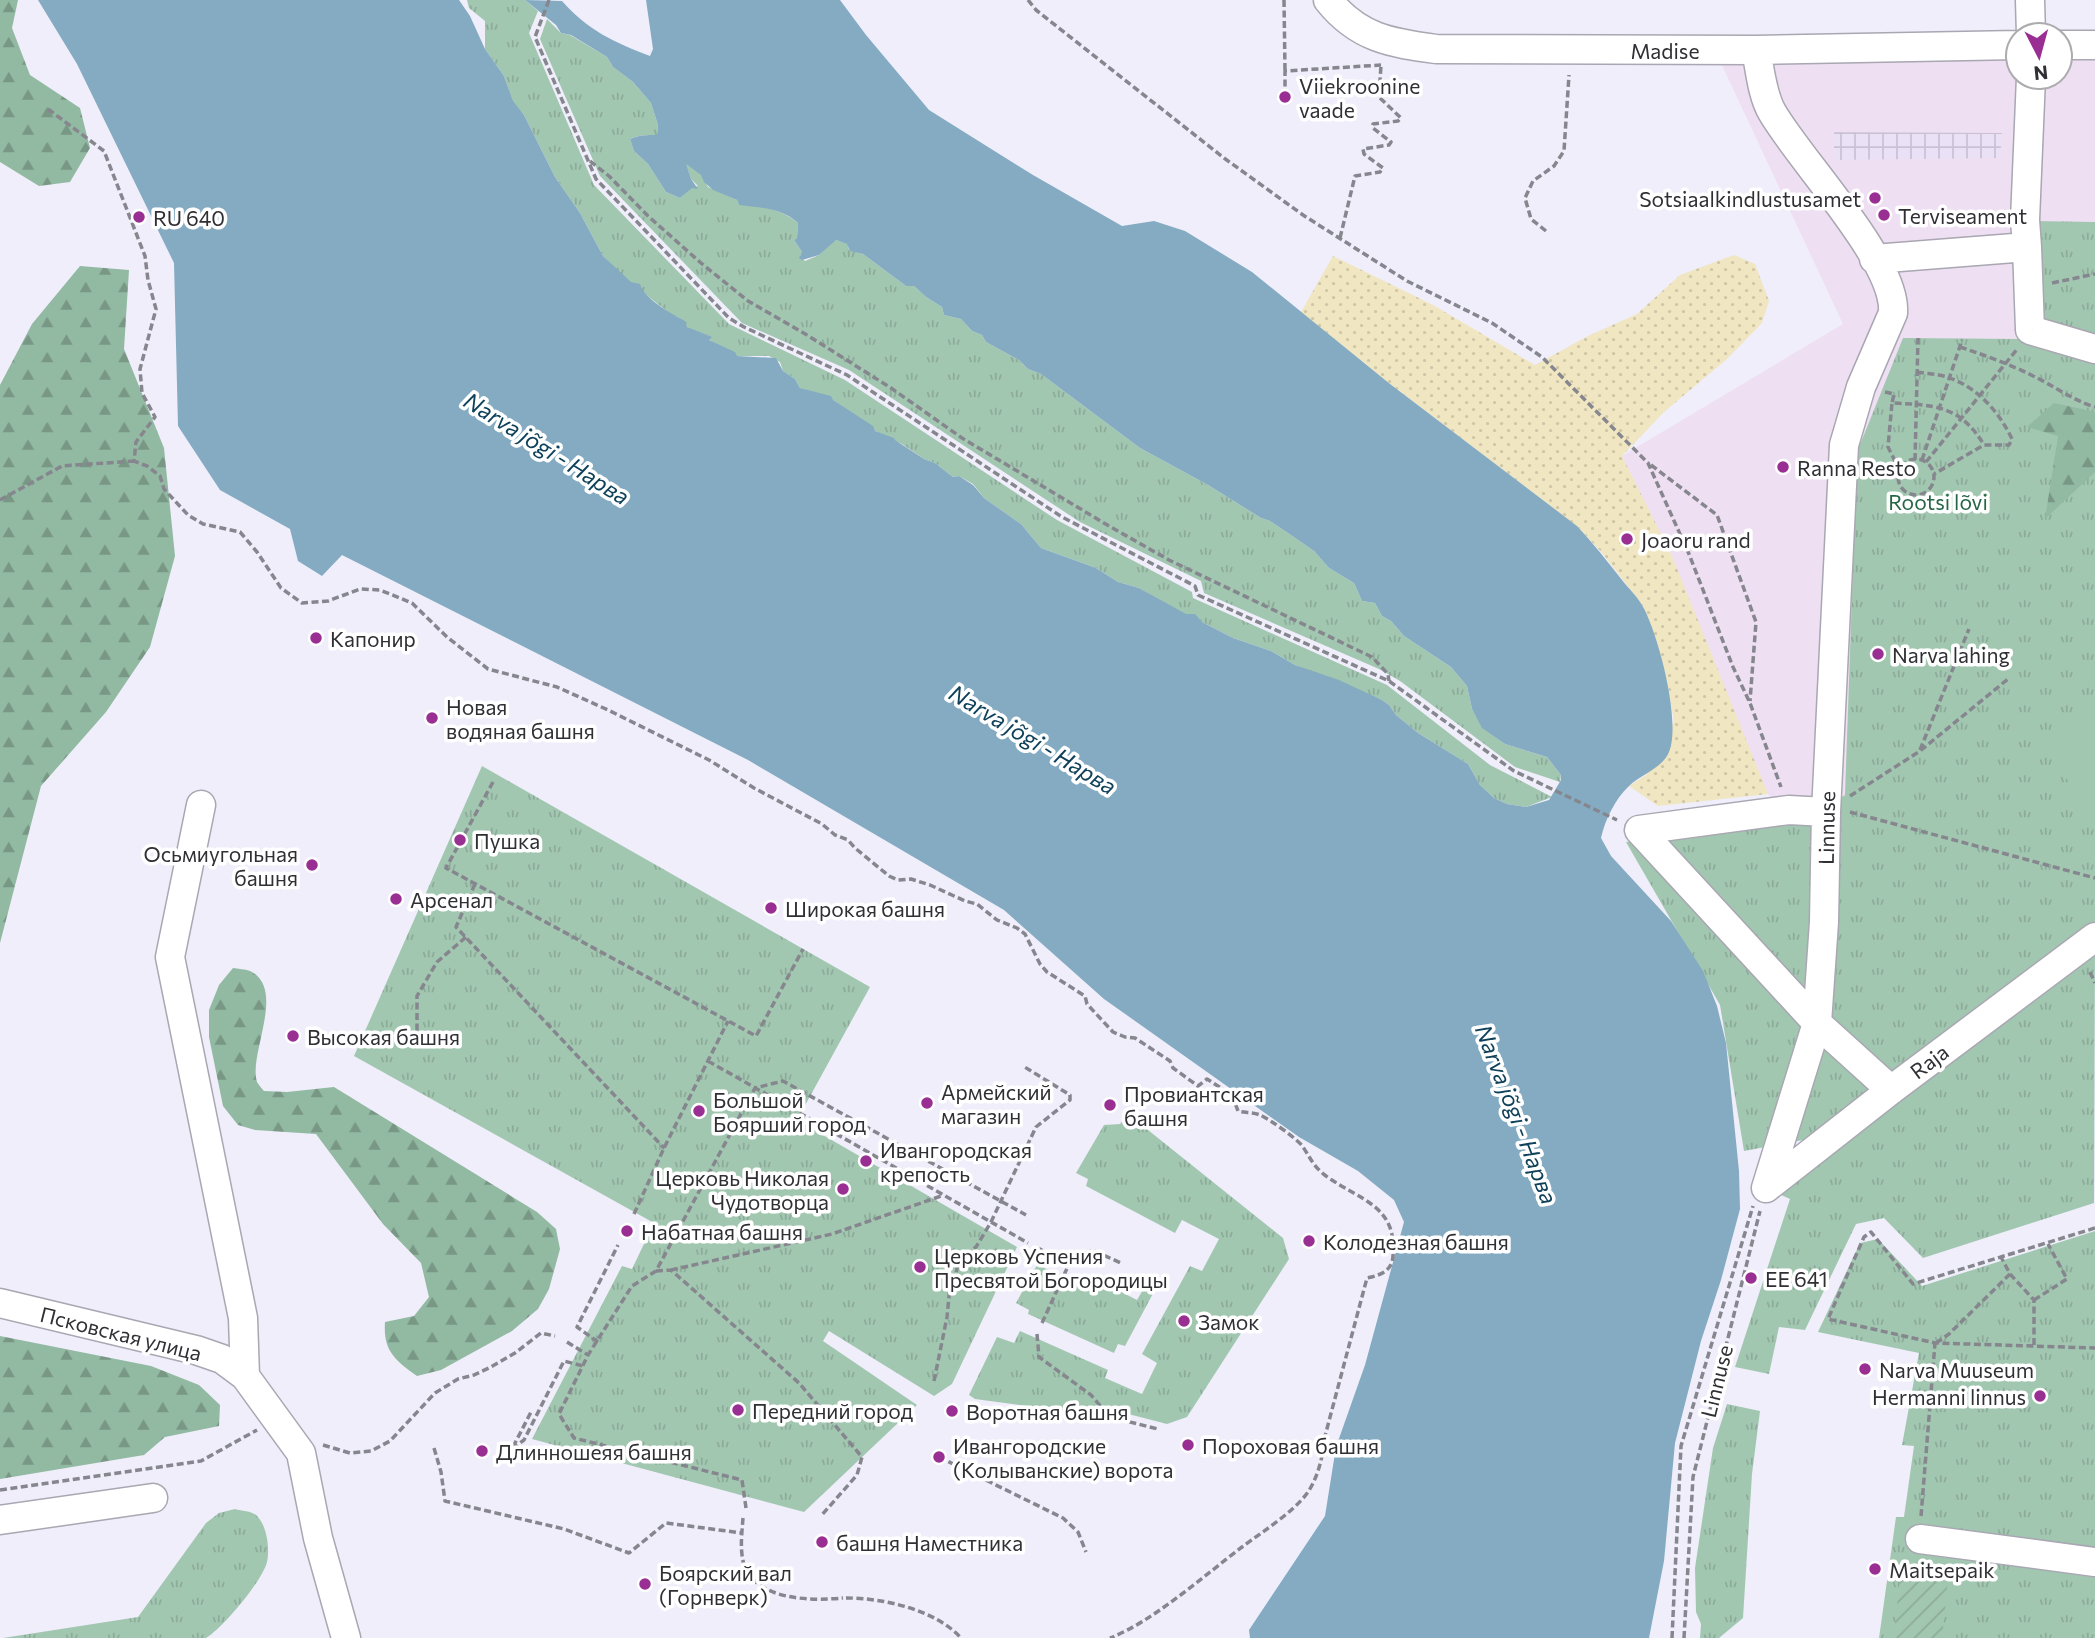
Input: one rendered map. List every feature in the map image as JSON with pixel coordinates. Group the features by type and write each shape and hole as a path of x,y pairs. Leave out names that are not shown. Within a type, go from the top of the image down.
{"street":[{"name":"Madise","path":"1328,0 1339,14 1354,26 1376,37 1395,43 1436,49 1756,50 2004,45"},
{"path":"2031,0 2031,21"},
{"path":"2074,45 2095,45"},
{"name":"Linnuse","path":"1756,50 1771,110 1812,170 1847,214 1892,295 1893,313 1861,387 1847,431 1842,460 1826,812 1824,922 1817,1023 1766,1188"},
{"path":"2030,91 2025,220 2030,330 2095,349"},
{"path":"1874,259 2027,247"},
{"path":"201,805 170,957 243,1318 245,1376"},
{"path":"1826,812 1789,810 1639,830 1817,1023 1891,1090"},
{"name":"Raja","path":"1766,1188 2095,937"},
{"name":"Псковская улица","path":"0,1303 196,1350 222,1359 245,1376 308,1447 320,1549 346,1638"},
{"path":"0,1520 153,1497"},
{"path":"1920,1539 2095,1562"}],"path":[{"path":"549,0 536,37 596,179 736,323 847,375 1062,517 1195,586 1199,595 1390,681 1514,771 1613,817"},
{"path":"1028,0 1036,10 1097,59 1224,158 1303,215 1407,281 1492,323 1542,357 1648,463 1717,514 1756,622 1750,703"},
{"path":"1284,0 1285,97"},
{"path":"1285,71 1389,64"},
{"path":"1340,238 1355,176 1380,173 1382,168 1364,154 1363,149 1389,145 1391,142 1373,128 1373,124 1398,121 1401,118 1379,97 1381,65"},
{"path":"1546,231 1531,219 1525,198 1533,181 1554,166 1564,151 1571,66"},
{"path":"48,109 104,151 145,256 156,309 140,369 142,393 155,417 136,442 134,461"},
{"path":"588,160 609,176 692,256 748,301 891,388 962,438 1109,526 1169,560 1372,657 1388,674 1390,681"},
{"path":"2029,287 2095,274"},
{"path":"1924,461 2033,330"},
{"path":"1915,460 1918,338"},
{"path":"1924,461 1962,340"},
{"path":"1960,347 2006,363 2042,380 2076,401 2095,407"},
{"path":"1917,372 1950,378 1980,395 2002,420 2012,439 2009,445 1984,445 1934,474"},
{"path":"1900,471 1888,447 1892,403 1940,406 1962,418 1984,445"},
{"path":"1915,460 1924,461 1934,474 1932,486 1917,495 1906,492 1899,482 1900,471 1906,463 1915,460"},
{"path":"0,500 62,466 134,461 147,466 160,476 163,489 188,515 203,524 240,532 281,587 302,603 328,601 360,589 380,590 401,598 412,603 447,637 488,669 557,687 630,721 709,760 754,788 822,824 835,835 848,840 889,876 930,885 977,904 997,920 1017,928 1025,934 1047,972 1085,996 1087,1004 1113,1032 1135,1038 1170,1061 1173,1068 1198,1086 1207,1079 1232,1095 1238,1111 1261,1115 1271,1122 1302,1144 1309,1160 1327,1176 1382,1212 1391,1225 1392,1263 1383,1275 1367,1278 1325,1436 1323,1458 1308,1492 1276,1522 1136,1625 1110,1638"},
{"path":"1648,463 1689,554 1750,703 1789,810"},
{"path":"1920,751 1969,629"},
{"path":"1826,812 1920,751 2008,679"},
{"path":"493,782 446,868 756,1036 803,948"},
{"path":"1826,812 1853,812 2095,878"},
{"path":"475,884 456,927 664,1148"},
{"path":"417,1041 416,996 437,962 466,937"},
{"path":"2089,970 2095,983"},
{"path":"634,1214 728,1020"},
{"path":"708,1061 1028,1243"},
{"path":"943,1279 955,1281 958,1261 975,1247 991,1222 1036,1127 1070,1100 1070,1095 1023,1066"},
{"path":"656,1271 755,1088 783,1081 1026,1214"},
{"path":"1672,1638 1681,1446 1751,1209 1766,1188"},
{"name":"Linnuse","path":"1684,1638 1693,1477 1766,1188"},
{"path":"746,1507 742,1480 574,1438 559,1413 588,1355 632,1286 656,1271 671,1270 832,1234 944,1195"},
{"path":"2095,1228 1913,1284 1871,1232 1864,1237 1828,1319 1935,1343 2095,1348"},
{"path":"2035,1300 2067,1279 2047,1243"},
{"path":"598,1342 577,1327 618,1245"},
{"path":"1036,1247 1069,1264"},
{"path":"1042,1323 1069,1264 1092,1250 1121,1263"},
{"path":"954,1260 963,1257"},
{"path":"2001,1257 2010,1274 2035,1300 2034,1346"},
{"path":"671,1270 799,1383 862,1457 857,1475 821,1516"},
{"path":"1935,1343 1949,1334 2010,1274"},
{"path":"934,1381 947,1317 950,1286"},
{"path":"308,1447 350,1453 371,1451 390,1441 426,1401 446,1386 491,1367 541,1333 555,1336"},
{"path":"1037,1334 1038,1357 1091,1395 1110,1417 1157,1429"},
{"path":"567,1342 588,1355"},
{"path":"1920,1539 1935,1343"},
{"path":"531,1412 512,1449 524,1440 564,1361 583,1366"},
{"path":"0,1490 201,1461 259,1429 255,1424"},
{"path":"434,1448 445,1501 564,1530 629,1553 666,1523 741,1533"},
{"path":"939,1457 1063,1518 1078,1532 1086,1552"},
{"path":"743,1518 743,1563 757,1583 771,1591 806,1600 870,1598 935,1616 961,1638"}],"shaded area":[{"path":"2004,56 2004,91 2074,91 2074,56 2095,56 2095,937 1978,1025 1768,794 1622,456 1843,324 1719,59"},
{"path":"1834,132 2002,133 2000,158 1834,160"}],"green space":[{"path":"0,0 18,0 12,28 30,75 80,108 90,148 70,182 39,186 0,162"},
{"path":"467,0 525,0 538,11 529,33 594,185 729,324 845,380 1057,520 1192,592 1193,598 1387,685 1490,765 1552,797 1526,807 1507,804 1494,798 1480,785 1468,764 1418,733 1382,700 1295,665 1271,651 1233,638 1192,614 1186,615 1139,588 1118,582 1096,568 1041,548 1021,524 984,498 973,484 959,476 953,477 935,463 875,431 833,400 800,388 795,379 783,371 780,362 769,356 737,356 687,327 678,317 673,316 621,275 603,256 580,213 555,177 524,115 513,102 504,76 485,49 485,21 469,8"},
{"path":"547,19 561,33 570,35 607,57 613,67 633,82 651,103 658,125 657,135 630,139 634,151 648,164 666,192 680,198 692,187 698,186 691,179 685,163 702,175 708,187 737,200 739,205 770,209 785,214 798,223 797,238 794,240 802,252 800,256 805,261 819,255 836,240 848,244 849,250 863,254 906,286 914,286 942,307 944,315 961,319 972,331 982,335 986,342 1019,360 1028,369 1041,374 1140,448 1270,521 1314,551 1329,568 1354,583 1362,601 1375,603 1382,616 1391,621 1404,636 1451,667 1467,686 1472,709 1483,728 1505,744 1547,757 1561,775 1560,782 1515,767 1400,681 1379,669 1204,593 1201,581 1080,522 849,370 742,323 600,176 540,39"},
{"name":"Rootsi lõvi","path":"2034,221 2095,222 2095,927 1803,1140 1744,1151 1720,1005 1626,842 1806,819 1845,795 1857,452 1903,338 2021,339"},
{"path":"80,266 129,270 124,349 164,448 175,556 150,647 106,712 41,786 0,943 0,385 32,324"},
{"path":"2054,403 2095,412 2095,472 2045,519 2058,436 2027,427"},
{"path":"2094,714 2095,716 2095,818 2045,749"},
{"path":"482,766 870,987 797,1120 1017,1247 952,1384 934,1396 829,1331 823,1341 917,1405 804,1512 532,1439 622,1266 632,1269 654,1223 354,1056"},
{"path":"2095,937 2094,1203 1923,1258 1884,1218 1856,1224 1805,1330 1779,1327 1769,1374 1735,1367 1790,1199 1766,1188"},
{"path":"233,968 250,971 261,980 265,992 266,1007 256,1070 257,1082 264,1091 287,1092 334,1087 537,1212 556,1229 560,1249 549,1289 538,1309 512,1331 441,1370 417,1376 392,1354 386,1340 385,1322 414,1316 429,1297 421,1263 383,1224 316,1134 255,1130 238,1125 223,1106 209,1037 209,1010 219,985"},
{"path":"1128,1114 1283,1238 1289,1259 1187,1417 1167,1424 1109,1409 1107,1417 975,1399 969,1395 997,1337 1014,1343 1020,1331 1108,1370 1105,1378 1142,1394 1157,1363 1142,1354 1190,1266 1202,1271 1219,1239 1182,1220 1175,1233 1086,1186 1088,1179 1076,1173 1104,1125 1120,1124"},
{"path":"2095,1231 2095,1638 1879,1638 1896,1517 1904,1517 1914,1446 1902,1445 1919,1353 1818,1332 1860,1243 1878,1239 1922,1286"},
{"path":"1037,1265 1076,1281 1092,1277 1137,1300 1148,1281 1157,1286 1125,1346 1118,1344 1114,1353 1028,1314 1029,1310 1016,1303"},
{"path":"0,1336 151,1366 199,1385 220,1405 219,1426 165,1437 144,1455 0,1479"},
{"path":"1727,1404 1760,1411 1752,1474 1743,1618 1719,1638 1700,1638 1701,1624 1696,1612 1695,1568 1713,1448"},
{"path":"235,1509 252,1513 260,1519 267,1537 267,1562 241,1603 222,1625 206,1638 3,1638 138,1617 206,1523 219,1513"},
{"path":"1901,1565 1949,1570 1942,1638 1894,1638"}],"sand":[{"name":"Joaoru rand","path":"1734,255 1755,264 1769,301 1762,323 1727,359 1664,412 1622,456 1672,556 1768,794 1658,806 1629,786 1646,775 1674,721 1657,643 1643,606 1602,553 1577,526 1390,384 1301,312 1333,256 1433,305 1535,365 1588,336 1637,314 1680,275"}],"water":[{"name":"Narva jõgi - Нарва","path":"38,0 459,0 470,16 485,49 504,76 513,101 524,115 555,177 580,213 603,256 631,282 640,284 653,300 685,321 687,327 712,337 709,340 735,352 737,356 776,358 783,371 795,379 800,388 831,396 873,426 875,431 894,438 953,477 959,476 973,485 984,498 1021,524 1041,548 1096,568 1118,582 1139,588 1186,614 1195,614 1202,622 1233,638 1271,651 1295,665 1339,680 1382,700 1418,733 1468,764 1480,785 1494,798 1507,804 1526,807 1549,800 1561,780 1561,775 1547,757 1505,744 1482,728 1472,709 1467,686 1451,667 1404,636 1391,621 1382,616 1375,603 1362,601 1354,583 1329,568 1314,551 1270,521 1140,448 1041,374 1028,369 1019,360 986,342 982,335 972,331 961,319 944,315 942,307 914,286 906,286 863,254 850,251 847,244 836,240 819,255 802,260 799,258 802,252 794,240 797,238 798,223 777,211 739,205 737,200 713,190 701,175 686,164 698,189 692,188 680,198 666,192 648,164 634,151 630,139 657,135 658,125 651,103 633,82 613,67 607,57 571,35 561,33 556,25 525,0 562,1 581,20 602,34 650,56 653,49 646,0 840,0 929,110 1033,175 1122,226 1154,221 1185,231 1252,272 1390,384 1577,526 1642,605 1655,636 1667,680 1673,725 1667,756 1659,765 1633,782 1619,797 1601,838 1611,856 1671,921 1703,971 1717,1006 1726,1043 1739,1171 1740,1209 1701,1341 1675,1443 1664,1561 1649,1638 1250,1638 1249,1630 1325,1516 1336,1447 1365,1365 1404,1222 1394,1200 1358,1171 1299,1137 1104,999 1004,910 748,760 342,555 322,576 298,561 290,529 220,490 178,426 174,263 77,64"}],"place":[{"name":"Viiekroonine vaade","path":"1285,97"},
{"name":"Sotsiaalkindlustusamet","path":"1875,198"},
{"name":"Terviseament","path":"1884,215"},
{"name":"RU 640","path":"139,217"},
{"name":"Ranna Resto","path":"1783,467"},
{"name":"Joaoru rand","path":"1627,539"},
{"name":"Капонир","path":"316,638"},
{"name":"Narva lahing","path":"1878,654"},
{"name":"Новая водяная башня","path":"432,718"},
{"name":"Пушка","path":"460,840"},
{"name":"Осьмиугольная башня","path":"312,865"},
{"name":"Арсенал","path":"396,899"},
{"name":"Широкая башня","path":"771,908"},
{"name":"Высокая башня","path":"293,1036"},
{"name":"Армейский магазин","path":"927,1103"},
{"name":"Провиантская башня","path":"1110,1105"},
{"name":"Большой Боярший город","path":"699,1111"},
{"name":"Ивангородская крепость","path":"866,1161"},
{"name":"Церковь Николая Чудотворца","path":"843,1189"},
{"name":"Набатная башня","path":"627,1231"},
{"name":"Колодезная башня","path":"1309,1241"},
{"name":"Церковь Успения Пресвятой Богородицы","path":"920,1267"},
{"name":"EE 641","path":"1751,1278"},
{"name":"Замок","path":"1184,1321"},
{"name":"Narva Muuseum","path":"1865,1369"},
{"name":"Hermanni linnus","path":"2040,1396"},
{"name":"Передний город","path":"738,1410"},
{"name":"Воротная башня","path":"952,1411"},
{"name":"Пороховая башня","path":"1188,1445"},
{"name":"Длинношеяя башня","path":"482,1451"},
{"name":"Ивангородские (Колыванские) ворота","path":"939,1457"},
{"name":"башня Наместника","path":"822,1542"},
{"name":"Maitsepaik","path":"1875,1569"},
{"name":"Боярский вал (Горнверк)","path":"645,1584"}]}
